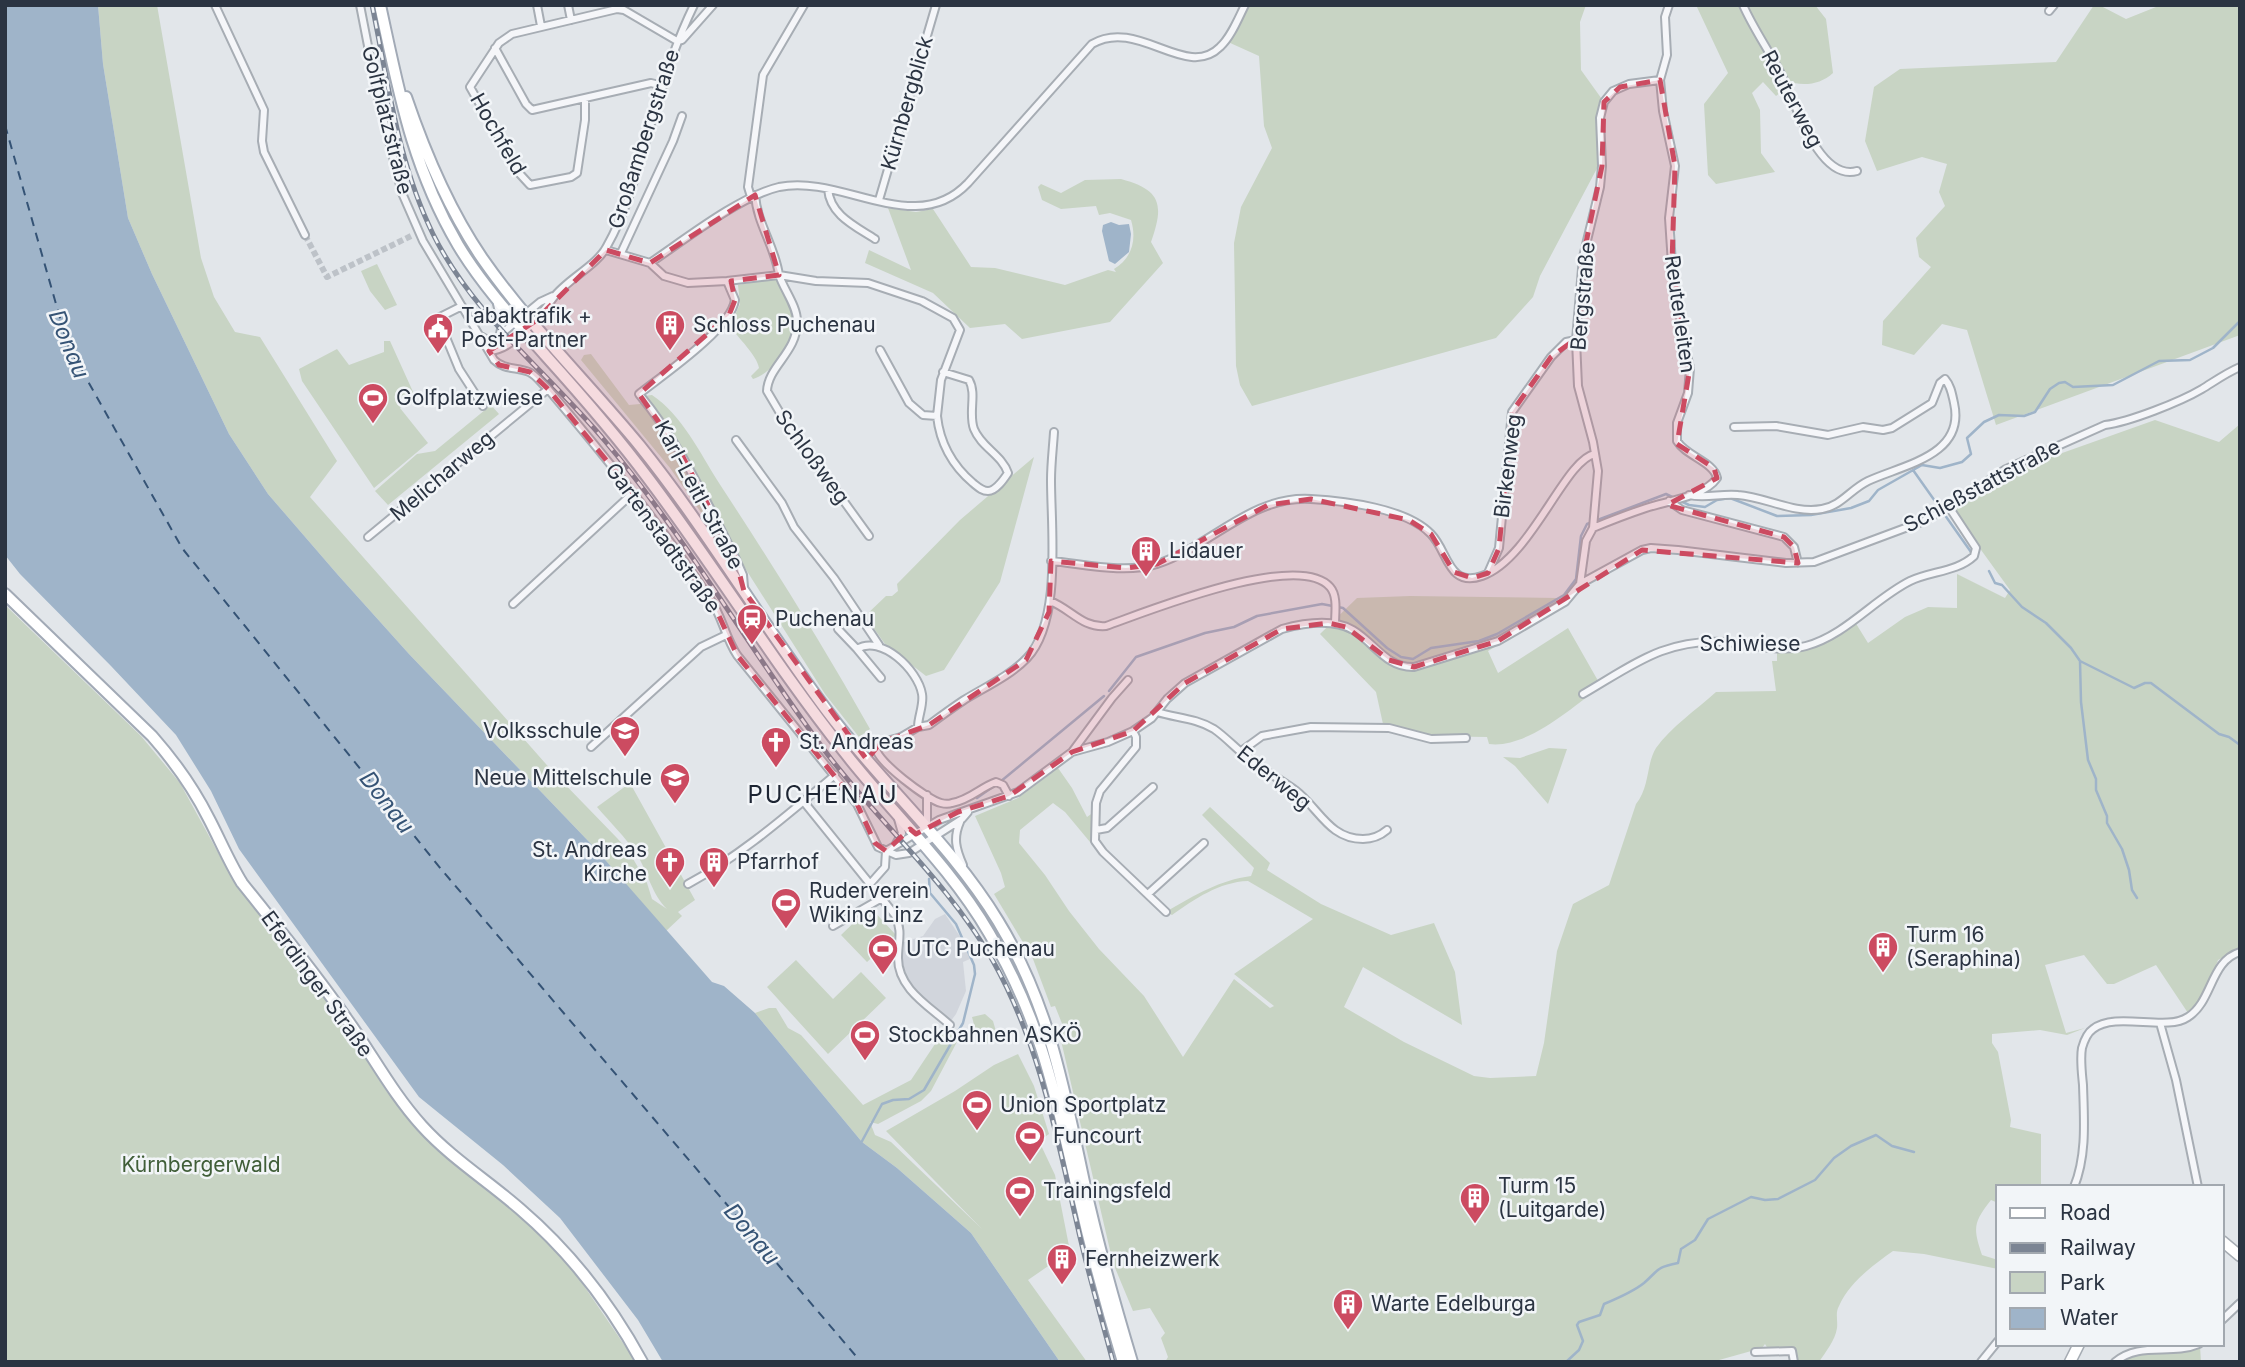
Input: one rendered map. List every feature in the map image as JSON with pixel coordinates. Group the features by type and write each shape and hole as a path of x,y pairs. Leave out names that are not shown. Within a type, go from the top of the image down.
{"main road":[{"path":"380,5 409,135 426,181 458,245 494,295 639,465 820,722 950,875 989,933 1023,997 1039,1037 1058,1102 1091,1245 1123,1362"},
{"path":"392,58 418,134 441,185 482,257 656,467 809,686 876,772 931,831 968,876 1010,942 1046,1022 1066,1094 1098,1241 1132,1362"},
{"name":"Eferdinger Straße","path":"5,594 158,742 198,800 242,883 333,999 397,1097 444,1147 520,1209 560,1247 586,1279 642,1362"},
{"path":"2224,1243 2240,1256"},
{"path":"2070,1362 2078,1346"}],"street":[{"path":"215,5 264,110 264,152 305,235"},
{"name":"Golfplatzstraße","path":"360,5 394,167 402,193 419,232 484,347 489,351"},
{"path":"537,5 541,26"},
{"path":"568,5 571,20"},
{"name":"Großambergstraße","path":"534,323 555,295 606,250 627,201 677,41 694,5"},
{"path":"495,48 512,34 607,8 624,10 677,41 686,38 713,5"},
{"path":"779,275 777,257 760,223 748,187 763,75 804,5"},
{"name":"Kürnbergblick","path":"879,200 936,5"},
{"path":"650,263 753,196 787,186 828,189 911,207 934,205 953,197 1077,58 1100,39 1128,37 1175,54 1198,57 1216,51 1224,44 1245,5"},
{"path":"1660,80 1667,55 1665,17 1669,5"},
{"name":"Reuterweg","path":"1743,5 1782,77 1813,143 1836,169 1849,173 1857,171"},
{"name":"Hochfeld","path":"585,98 585,120 577,173 571,177 530,185 519,173 470,87 495,48 532,110 651,83 663,86"},
{"name":"Bergstraße","path":"1580,584 1586,541 1593,525 1598,481 1595,454 1578,386 1576,340 1583,257 1602,166 1601,109 1608,96 1620,87 1660,80"},
{"name":"Reuterleiten","path":"1660,80 1663,111 1675,166 1669,218 1672,264 1690,368 1688,393 1677,423 1676,441 1687,452 1714,468 1717,478 1710,485 1675,500"},
{"path":"621,253 673,141 681,116"},
{"path":"828,189 829,198 839,215 875,239"},
{"path":"411,236 419,232"},
{"path":"606,250 650,263 656,270 675,281 688,283 779,275 816,281 868,283 922,301 953,318 960,330 943,372 938,394 939,430 958,469 979,488 992,490 1008,473 1006,466 984,445 974,429 971,412 972,386 969,380 943,372"},
{"name":"Schloßweg","path":"779,275 797,319 789,352 771,376 767,391 786,422 869,536"},
{"name":"Karl-Leitl-Straße","path":"727,281 735,300 729,315 703,344 639,394 662,421 682,455 735,557 743,575 744,592"},
{"path":"494,295 502,324 499,336"},
{"name":"Großambergstraße","path":"525,312 555,295"},
{"path":"462,306 439,318 459,369 483,406"},
{"path":"477,334 489,341 499,336 525,312"},
{"path":"489,351 495,350 534,323"},
{"name":"Birkenweg","path":"1488,573 1499,548 1512,412 1551,357 1566,342 1576,340"},
{"path":"880,349 909,403 923,415 937,416"},
{"name":"Gartenstadtstraße","path":"489,351 499,365 528,372 548,389 633,493 713,603 737,654 835,775 862,811 875,843 886,850"},
{"name":"Schießstattstraße","path":"931,831 958,812 968,812 1026,787 1072,752 1108,742 1133,731 1157,712 1185,683 1271,634 1297,625 1335,624 1353,630 1397,665 1414,667 1498,641 1564,602 1580,584 1632,555 1651,548 1805,564 1944,510 2006,469 2105,425 2122,423 2201,390 2240,366"},
{"path":"1689,495 1739,495 1800,509 1825,509 1834,506 1869,481 1923,461 1940,446 1957,422 1951,390 1945,379 1940,383 1932,404 1883,430 1863,427 1828,435 1776,426 1734,427"},
{"name":"Melicharweg","path":"368,537 548,389"},
{"path":"1009,796 1000,784 954,803 941,803 892,770 878,756 876,748 929,724 1026,660 1039,643 1050,601 1054,432"},
{"path":"736,440 782,503 794,527 834,578 879,645 904,665 920,687 923,698 919,727"},
{"path":"1051,561 1126,568 1157,564 1254,511 1268,505 1306,499 1359,505 1409,520 1432,534 1454,572 1472,578 1496,570 1522,544 1578,464 1589,455 1595,454"},
{"path":"513,604 633,493"},
{"path":"1593,525 1675,500 1682,510 1784,537 1794,547 1798,563"},
{"name":"Schiwiese","path":"1583,694 1655,652 1678,646 1724,642 1789,648 1815,642 1861,616 1911,581 1947,570 1974,556 1976,548 1944,510"},
{"path":"1050,601 1082,622 1099,627 1225,586 1275,576 1302,576 1320,580 1331,588 1335,599 1335,624"},
{"path":"838,629 881,678"},
{"path":"592,747 701,647 726,635"},
{"path":"857,649 867,644 879,645"},
{"path":"1072,752 1128,680"},
{"name":"Ederweg","path":"1157,712 1205,724 1301,795 1338,833 1356,839 1367,839 1387,830"},
{"path":"1240,752 1262,736 1290,730 1331,727 1389,728 1431,739 1466,738"},
{"path":"1133,731 1136,747 1098,794 1095,839 1097,846 1166,912"},
{"path":"876,772 892,770"},
{"path":"688,884 716,869 835,775"},
{"path":"1096,830 1108,828 1153,787"},
{"path":"927,795 931,831"},
{"path":"804,802 895,915 900,926 898,959 902,979 950,1025"},
{"name":"Schießstattstraße","path":"931,831 962,819 968,812"},
{"path":"895,845 902,833 896,814"},
{"path":"962,819 955,845 968,876"},
{"path":"886,850 901,855 931,831"},
{"path":"886,850 920,839 931,831"},
{"path":"1149,893 1204,843"},
{"path":"870,884 886,867 886,850"},
{"path":"833,926 881,898"},
{"path":"2075,1185 2081,1163 2084,1130 2082,1051 2088,1035 2096,1027 2138,1021 2160,1023 2189,1017 2211,988 2228,956 2240,952"},
{"path":"2160,1023 2176,1080 2198,1185"},
{"path":"2224,1318 2240,1303"},
{"path":"1981,1362 1996,1343"},
{"path":"2115,1362 2136,1350 2192,1346"},
{"path":"1755,1352 1792,1351 1794,1362"}],"highlighted area":[{"path":"1660,80 1675,166 1672,264 1690,368 1677,444 1714,468 1717,478 1667,505 1784,537 1794,547 1798,563 1642,550 1498,641 1414,667 1389,660 1346,627 1328,623 1282,629 1185,683 1133,731 1072,752 1009,796 958,812 916,834 910,829 886,851 875,843 857,804 737,655 713,603 633,493 548,389 530,372 499,365 489,351 534,322 606,250 650,263 755,195 779,275 731,281 735,300 729,315 639,394 682,455 735,557 744,591 867,760 880,743 929,725 1026,660 1049,612 1051,561 1126,568 1157,564 1268,505 1311,499 1409,520 1431,534 1454,572 1472,578 1488,573 1499,548 1512,412 1551,357 1577,338 1583,257 1602,166 1604,102 1620,87"}],"shaded area":[{"path":"945,914 963,941 970,959 963,962 966,991 950,1022 908,982 902,961 904,942 923,936 935,919"}],"green space":[{"path":"98,5 157,5 201,258 214,297 235,332 260,337 337,461 310,497 553,772 628,850 647,883 652,899 667,909 636,853 597,807 630,783 695,900 678,912 682,916 666,931 593,846 409,654 338,575 268,494 229,434 128,218 103,64"},
{"path":"1248,5 1586,5 1580,22 1581,70 1604,102 1601,109 1603,157 1540,276 1533,297 1496,338 1252,406 1240,385 1236,366 1234,243 1241,207 1272,148 1264,126 1259,56 1228,42"},
{"path":"1696,5 1815,5 1826,19 1833,73 1815,83 1794,83 1776,96 1763,82 1752,93 1760,110 1761,153 1775,172 1716,184 1708,175 1704,104 1728,73"},
{"path":"2094,5 2126,19 2161,5 2240,5 2240,335 1996,425 1967,330 1942,324 1914,355 1882,345 1883,321 1931,267 1919,257 1916,238 1945,206 1939,192 1947,164 1922,157 1877,171 1865,141 1874,87 1900,69 2056,62"},
{"path":"1121,179 1145,188 1156,201 1158,218 1151,242 1163,263 1110,322 1022,339 1005,324 970,328 933,293 865,263 869,250 911,270 888,208 916,212 933,209 971,267 995,268 1065,285 1108,270 1116,272 1114,269 1125,260 1132,248 1131,220 1110,213 1099,215 1096,206 1061,209 1042,200 1038,187 1041,184 1061,193 1085,180"},
{"path":"377,264 397,305 385,310 370,291 361,271"},
{"path":"777,278 791,310 793,321 790,339 775,364 753,379 751,376 759,368 758,363 730,326 740,304 738,285"},
{"name":"Golfplatzwiese","path":"384,341 390,341 414,394 400,408 428,443 374,488 302,381 299,369 337,349 349,365 384,352"},
{"path":"591,354 629,405 640,404 644,396 652,395 663,403 690,435 797,605 870,729 859,737 825,694 738,557 730,554 670,468 581,360 584,355"},
{"path":"491,405 499,414 388,505 375,491 417,454 435,451"},
{"path":"2155,420 2219,442 2240,424 2240,949 2218,960 2206,993 2188,1013 2156,965 2114,984 2107,984 2084,955 2045,965 2066,1033 2085,1028 2067,1035 2040,1030 1992,1034 1992,1043 1998,1052 2010,1127 2041,1134 2041,1185 1996,1185 1996,1202 1991,1200 1978,1220 1976,1232 1982,1255 1996,1259 1996,1269 1924,1254 1893,1251 1862,1275 1843,1298 1837,1311 1834,1337 1819,1362 1796,1362 1793,1346 1792,1349 1768,1349 1765,1344 1762,1348 1712,1362 1165,1362 1168,1357 1161,1338 1165,1333 1150,1308 1133,1311 1113,1263 1059,1032 1063,1026 1055,1006 1051,1007 1033,959 994,894 1005,887 975,816 1018,798 1058,768 1087,817 1094,812 1092,839 1095,848 1065,812 1053,803 1020,830 1019,843 1099,949 1144,996 1183,1057 1234,979 1270,1008 1274,1006 1234,974 1313,919 1248,881 1217,888 1170,914 1169,910 1208,889 1251,876 1254,868 1202,815 1210,807 1270,863 1267,870 1321,904 1391,935 1434,923 1455,972 1462,1025 1363,967 1344,1007 1404,1042 1474,1076 1536,1076 1544,1043 1557,951 1573,904 1609,885 1636,804 1644,790 1656,748 1716,692 1776,691 1772,661 1777,661 1777,651 1802,651 1855,622 1868,643 1905,617 1928,607 1957,608 1957,574 2005,598 2010,590 1950,507 1992,478"},
{"path":"1034,457 1000,582 944,670 926,676 885,644 865,616 886,596 892,596 898,591 897,584 960,520"},
{"path":"1357,598 1558,598 1556,611 1488,651 1498,673 1568,628 1601,686 1533,734 1503,744 1489,744 1487,737 1424,736 1383,724 1376,692 1320,634"},
{"name":"Kürnbergerwald","path":"5,605 141,736 180,783 227,869 340,1019 387,1092 433,1144 511,1205 569,1264 636,1362 5,1362"},
{"path":"1549,748 1567,749 1548,804 1515,766 1503,757 1520,758"},
{"path":"870,907 896,935 867,962 841,935"},
{"path":"796,960 833,999 861,972 886,998 828,1054 767,987"},
{"path":"776,1008 788,1028 801,1035 863,1105 911,1080 947,1026 959,1038 931,1091 921,1101 878,1124 870,1122 875,1135 891,1142 982,1229 886,1131 994,1065 1018,1054 1034,1086 1049,1134 1039,1141 1055,1175 1070,1251 1028,1280 1087,1362 1060,1362 971,1233 897,1168 862,1142 755,1013"},
{"path":"985,1014 993,1021 999,1042 979,1044 972,1017"},
{"path":"2200,1346 2201,1362 2118,1362 2129,1354"}],"water":[{"name":"Donau","path":"5,5 98,5 103,64 128,218 229,434 268,494 409,654 593,846 712,982 724,986 755,1013 862,1142 897,1168 971,1233 1060,1362 663,1362 638,1320 560,1218 503,1165 419,1097 239,849 211,791 176,735 20,574 5,555"},
{"path":"1111,222 1129,224 1131,234 1129,252 1115,264 1109,261 1102,231 1103,225"}],"waterway":[{"path":"1109,691 1136,657 1205,633 1234,627 1257,616 1322,604 1343,608 1387,648 1401,657 1413,659 1431,648 1479,641 1497,634 1564,595 1576,579 1581,536 1587,524 1666,494 1689,505 1705,507 1717,500 1730,498 1777,516 1811,515 1851,508 1869,501 1878,490 1922,465 1940,468 1962,462 1971,454 1967,438 1984,422 1999,415 2024,416 2035,412 2050,389 2059,383 2065,382 2073,387 2113,385 2159,361 2190,360 2213,348 2240,321"},
{"path":"1913,470 1971,552"},
{"path":"1989,571 1995,583 2002,585 2022,607 2046,623 2080,661 2134,688 2151,683 2219,734 2240,745"},
{"path":"2080,661 2081,702 2088,760 2096,779 2096,790 2107,816 2107,823 2122,849 2132,890 2137,898"},
{"path":"1000,782 1104,696"},
{"path":"977,798 994,786"},
{"path":"861,1143 882,1104 909,1099 924,1090 963,1023 975,974 974,965 956,924 930,893 929,879"},
{"path":"1566,1362 1579,1350 1583,1341 1577,1325 1579,1322 1600,1315 1604,1304 1640,1286 1656,1271 1678,1263 1681,1249 1695,1240 1708,1219 1751,1197 1778,1199 1815,1180 1834,1158 1851,1146 1876,1135 1892,1146 1914,1152"}],"ferry route":[{"path":"5,125 68,346 182,548 441,869 861,1362"}],"tunnel":[{"path":"305,235 327,277 411,236"}],"railway":[{"path":"372,5 395,122 411,179 433,234 450,263 490,317 583,416 635,478 825,751 955,905 993,961 1023,1024 1044,1089 1113,1362"}],"place":[{"name":"Schloss Puchenau","path":"670,352"},
{"name":"Tabaktrafik + Post-Partner","path":"438,355"},
{"name":"Golfplatzwiese","path":"373,425"},
{"name":"Lidauer","path":"1146,578"},
{"name":"Puchenau","path":"752,646"},
{"name":"Volksschule","path":"625,758"},
{"name":"St. Andreas","path":"776,769"},
{"name":"Neue Mittelschule","path":"675,805"},
{"name":"St. Andreas Kirche","path":"670,889"},
{"name":"Pfarrhof","path":"714,889"},
{"name":"Ruderverein Wiking Linz","path":"786,930"},
{"name":"Turm 16 (Seraphina)","path":"1883,974"},
{"name":"UTC Puchenau","path":"883,976"},
{"name":"Stockbahnen ASKÖ","path":"865,1062"},
{"name":"Union Sportplatz","path":"977,1132"},
{"name":"Funcourt","path":"1030,1163"},
{"name":"Trainingsfeld","path":"1020,1218"},
{"name":"Turm 15 (Luitgarde)","path":"1475,1225"},
{"name":"Fernheizwerk","path":"1062,1286"},
{"name":"Warte Edelburga","path":"1348,1331"}],"district":[{"name":"PUCHENAU","path":"823,795"}]}
